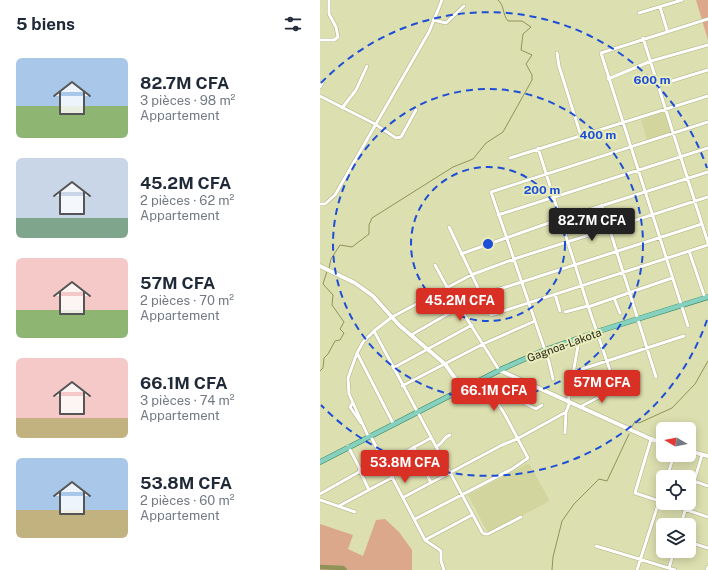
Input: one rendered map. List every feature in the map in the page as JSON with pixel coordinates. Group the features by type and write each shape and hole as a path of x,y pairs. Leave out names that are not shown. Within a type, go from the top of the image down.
{"main road":[{"name":"Gagnoa-Lakota","path":"320,462 348,446 482,378 545,350 580,340 596,332 706,297"}],"street":[{"path":"320,40 334,40 338,37 336,27 329,14 329,0"},
{"path":"320,204 325,204 335,195 429,32 442,0"},
{"path":"639,13 682,0"},
{"path":"433,20 446,23 464,6"},
{"path":"660,7 667,30"},
{"path":"688,326 680,305 601,53 667,30 708,18"},
{"path":"449,227 491,315 708,244 673,133 660,85 643,38"},
{"path":"608,79 651,61 708,45"},
{"path":"557,53 559,66 581,136"},
{"path":"342,108 358,86 367,66"},
{"path":"660,85 708,70"},
{"path":"320,87 323,81"},
{"path":"320,96 399,138 416,110"},
{"path":"510,158 708,96"},
{"path":"553,379 545,350 522,281 505,238 491,192 708,122"},
{"path":"538,148 581,286 616,388 580,407"},
{"path":"498,215 708,148"},
{"path":"461,254 602,205 708,172"},
{"path":"444,570 441,561 441,551 426,540 404,497 361,423 352,404 349,394 348,378 357,353 363,342 392,317 471,275 514,259 708,197"},
{"path":"602,205 656,377"},
{"path":"411,335 482,295 574,264 702,224"},
{"path":"689,251 706,297"},
{"path":"435,265 446,287 472,325 499,370 526,384 656,441"},
{"path":"320,266 348,279 364,289 411,335 445,364 462,388"},
{"path":"565,312 630,293 672,278"},
{"path":"555,294 560,311"},
{"path":"614,298 620,313"},
{"path":"402,386 483,344 535,321"},
{"path":"393,368 472,325"},
{"path":"374,331 479,529 484,534 521,517"},
{"path":"573,372 684,336"},
{"path":"565,433 566,412 580,340"},
{"path":"357,353 393,423"},
{"path":"415,519 527,460 528,456 517,439 504,412 482,378"},
{"path":"526,384 522,402 536,409 542,405"},
{"path":"404,497 566,412"},
{"path":"436,447 450,434"},
{"path":"385,463 431,438"},
{"path":"651,439 635,493 656,501"},
{"path":"348,446 369,490"},
{"path":"414,447 431,483"},
{"path":"696,453 708,456"},
{"path":"696,474 702,455"},
{"path":"320,494 360,471"},
{"path":"339,506 393,477"},
{"path":"696,482 708,486"},
{"path":"320,500 355,512"},
{"path":"637,570 656,510"},
{"path":"683,518 685,510 708,517"},
{"path":"426,540 472,515"},
{"path":"696,544 708,548"},
{"path":"596,546 640,558 674,570"},
{"path":"669,568 672,558"}],"shaded area":[{"path":"696,0 708,0 708,40"},
{"path":"665,111 672,132 647,140 641,120"},
{"path":"529,464 549,499 548,502 488,533 468,495"},
{"path":"385,519 399,532 412,550 412,570 320,570 320,524 353,535 348,549 363,556 376,520"}],"waterway":[{"path":"329,268 331,259 340,245 352,247 369,234 369,225 372,218 453,167 473,159 486,143 503,132 532,80 532,75 526,64 532,55 521,50 523,34 531,27 522,21 508,21 502,5 498,0"},
{"path":"320,371 323,368 324,358 335,341 340,340 344,333 340,329 344,322 332,305 333,295 323,284 327,271"},
{"path":"632,427 635,421 639,423 672,408 695,384 708,361"},
{"path":"552,570 553,557 562,521 574,504 599,479 607,481 629,434"},
{"path":"320,567 343,568 345,570"}]}
